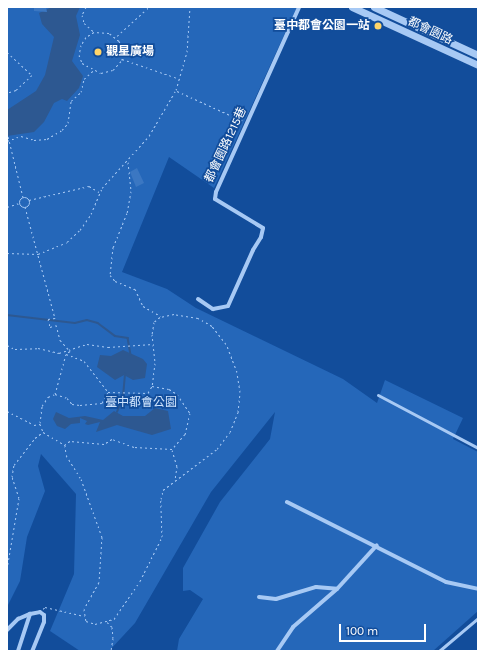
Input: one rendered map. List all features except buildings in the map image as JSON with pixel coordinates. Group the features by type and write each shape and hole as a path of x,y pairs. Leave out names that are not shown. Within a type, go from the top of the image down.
{"street":[{"name":"都會園路1215巷","path":"198,300 213,309 228,306 253,250 261,237 263,228 215,199 216,192 299,7"},
{"name":"都會園路","path":"352,7 478,65"},
{"name":"都會園路","path":"374,7 478,56"},
{"path":"287,502 376,545 446,582 478,589"},
{"path":"277,651 293,627 337,589 376,545"},
{"path":"259,597 276,599 316,587 337,589"},
{"path":"7,630 18,619 30,614 40,612 44,615 44,622 32,651"},
{"path":"18,651 30,614"}],"lane":[{"path":"378,395 478,448"},
{"path":"440,651 478,618"}],"path":[{"path":"86,7 82,15 84,23 94,32 116,36"},
{"path":"116,36 149,7"},
{"path":"7,253 38,254 67,242 80,230 100,193 149,136 176,90 187,52 190,7"},
{"path":"94,32 86,37 79,55 82,63 101,73 113,70 122,59 122,47 116,36"},
{"path":"7,52 32,75 16,90 7,93"},
{"path":"122,59 180,79"},
{"path":"8,140 21,136 40,141 62,130 68,123 71,101 81,92 84,79 94,70"},
{"path":"176,90 248,123"},
{"path":"7,132 23,197 20,203 7,207"},
{"path":"128,162 131,191 127,213 113,247 110,275 115,281 135,289 143,306 160,317"},
{"path":"23,197 29,200 88,186 100,193"},
{"path":"29,200 26,207 55,318 48,319 50,326 56,325 60,340 70,350"},
{"path":"20,203 26,207"},
{"path":"65,444 66,455 81,480 102,537 99,582 84,609 84,616 86,621 95,624 108,622 114,619 140,581 162,537 161,500 163,490 218,448 226,438 238,412 240,392 237,372 226,344 212,326 185,315 160,317 154,322 152,334 155,363 152,386 148,393 108,392 84,361 66,354"},
{"path":"7,345 26,350 38,348 59,353 87,344 108,347 154,344"},
{"path":"55,394 66,354 70,350"},
{"path":"152,386 169,389 177,394 190,413 185,434 172,449"},
{"path":"65,444 44,432 40,424 42,406 48,397 55,394 67,398 72,404 80,405 102,403 108,392"},
{"path":"7,411 34,425 40,424"},
{"path":"7,569 19,498 12,477 14,465 34,438 44,432"},
{"path":"65,444 70,441 104,444 112,439 134,447 172,449"},
{"path":"172,449 177,466 174,481"},
{"path":"40,612 45,607 80,617 84,616"},
{"path":"108,622 112,627 113,638 111,651"}],"green space":[{"name":"臺中都會公園","path":"7,7 297,7 214,188 169,157 122,272 167,289 196,308 343,379 377,403 385,380 463,418 453,439 478,452 478,611 433,651 177,651 179,639 203,599 190,590 183,591 183,568 220,502 270,439 275,412 211,492 135,623 109,651 80,651 50,631 74,574 76,494 41,454 38,466 45,491 27,537 20,581 7,607"}],"shaded area":[{"path":"52,7 80,7 76,16 80,35 72,61 83,76 79,88 67,101 62,99 54,103 44,122 34,132 7,136 7,110 36,91 45,75 54,37 42,24 39,13"},
{"path":"123,350 143,359 147,364 145,378 133,380 124,375 115,380 97,367 100,355 111,356"},
{"path":"155,408 168,411 171,429 152,435 117,425 96,432 100,422 88,425 85,424 87,421 80,418 80,423 71,424 65,429 57,426 53,419 56,412 69,418 85,416 103,420 114,411 123,416 145,416"}],"waterway":[{"path":"7,315 75,323 87,320 98,323 115,336 128,338 131,355"},
{"path":"117,412 123,397 125,374"}],"place":[{"name":"臺中都會公園一站","path":"378,26"},
{"name":"觀星廣場","path":"98,52"}]}
